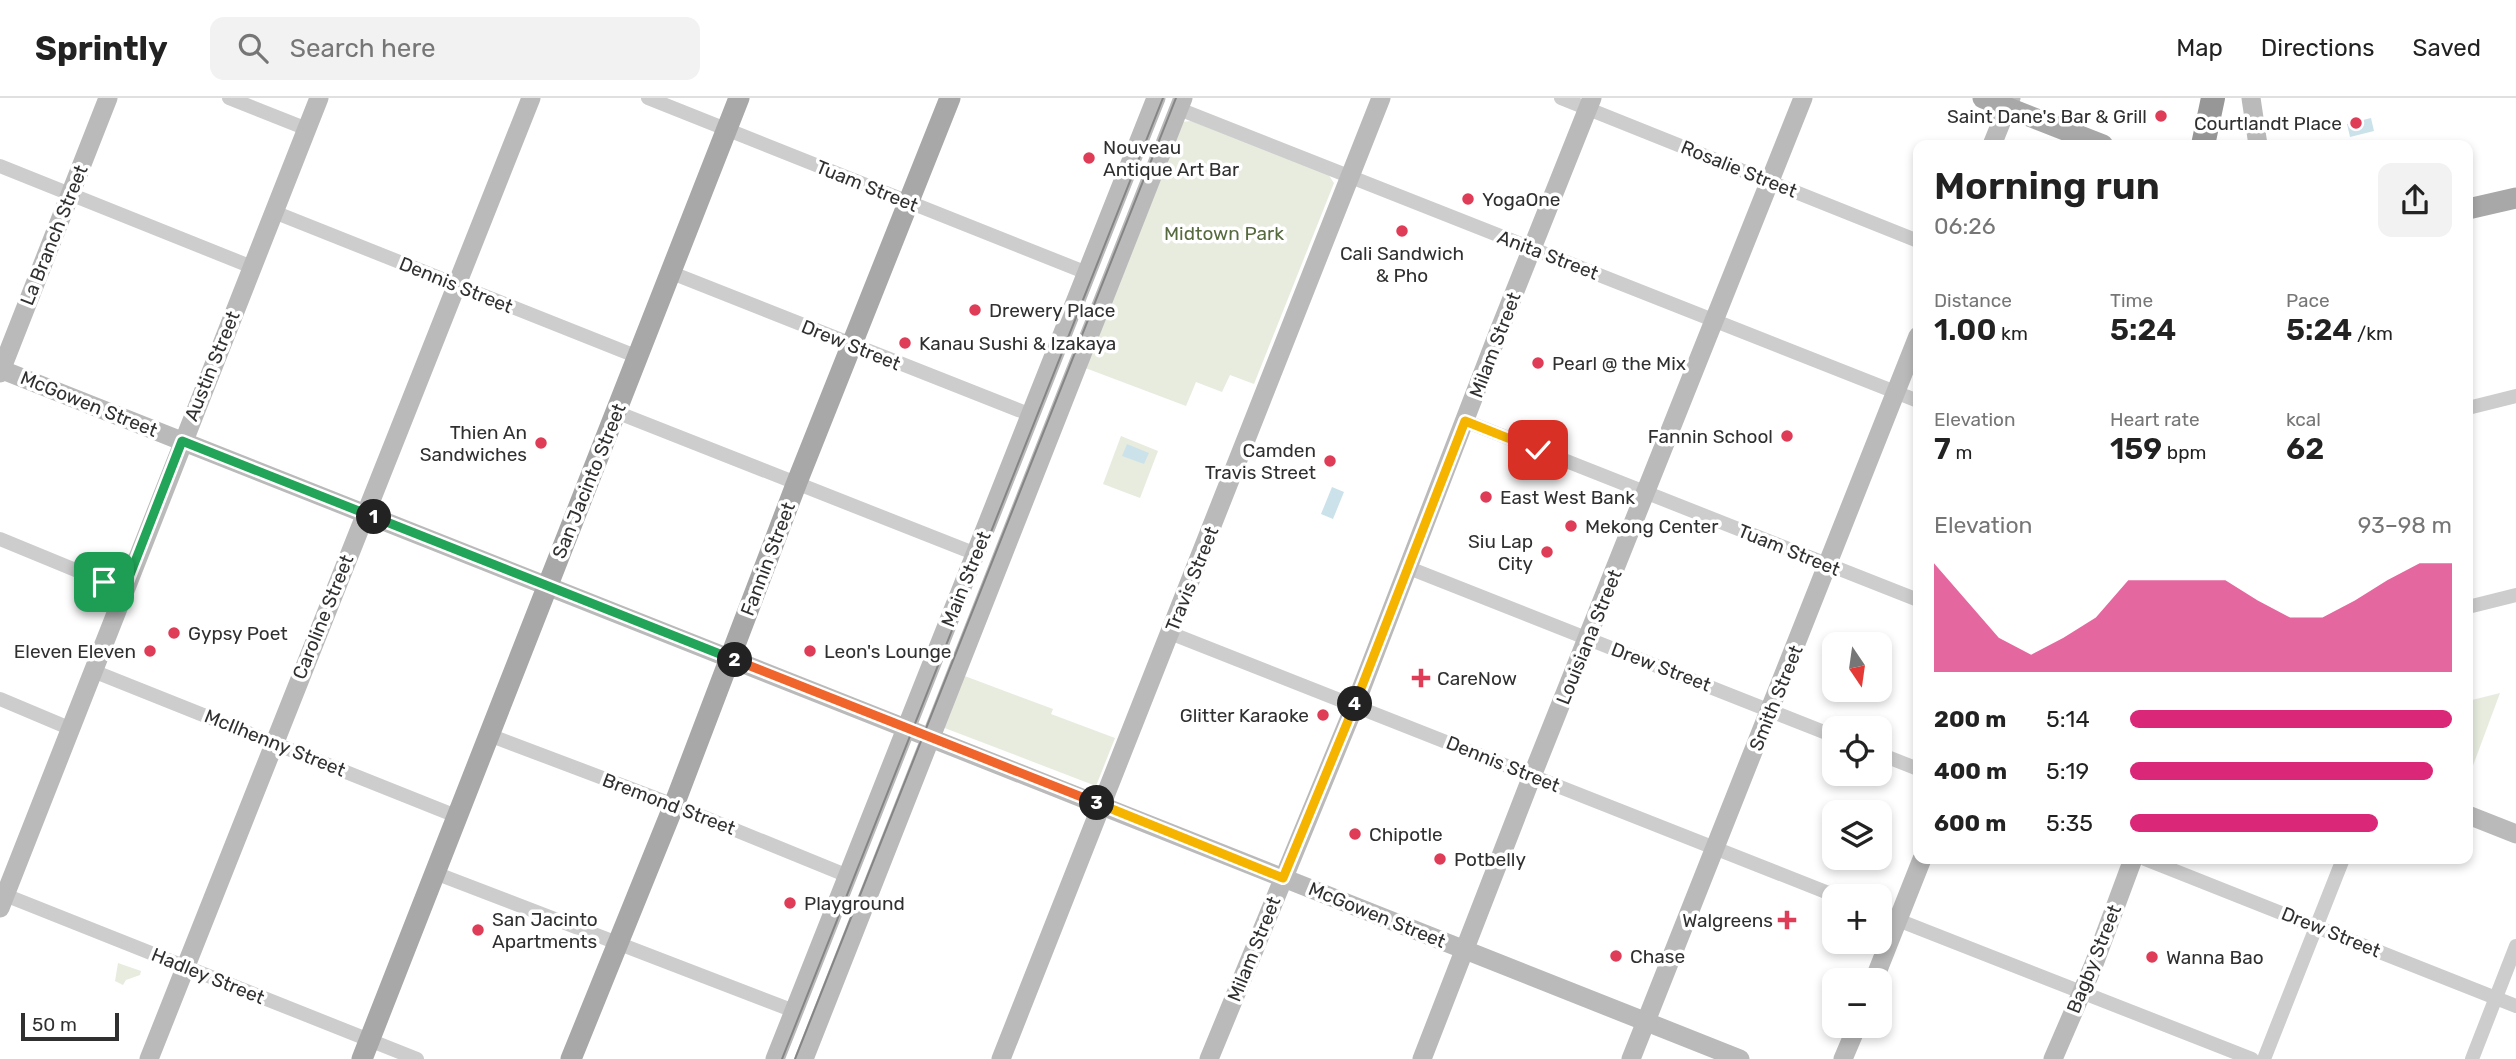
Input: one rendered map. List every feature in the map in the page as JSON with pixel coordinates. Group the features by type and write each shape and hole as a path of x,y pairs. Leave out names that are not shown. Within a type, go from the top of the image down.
{"highway":[{"path":"2204,140 2213,98"}],"main road":[{"name":"La Branch Street","path":"0,370 108,98"},
{"name":"Austin Street","path":"2,899 319,98"},
{"name":"Caroline Street","path":"149,1059 531,98"},
{"name":"San Jacinto Street","path":"365,1050 739,98"},
{"name":"Fannin Street","path":"571,1059 674,805 797,482 950,98"},
{"name":"Main Street","path":"775,1059 1155,98"},
{"name":"Travis Street","path":"1001,1059 1381,98"},
{"name":"Louisiana Street","path":"1422,1059 1803,98"},
{"path":"1983,98 2009,103 2092,140"},
{"path":"2251,98 2257,140"},
{"name":"Milam Street","path":"1209,1059 1409,568 1590,103"},
{"path":"1994,140 2009,103"},
{"name":"Main Street","path":"804,1059 1181,104"},
{"path":"2473,209 2516,198"},
{"name":"Smith Street","path":"1631,1059 1913,350"},
{"name":"McGowen Street","path":"0,370 1740,1059"},
{"path":"2473,818 2516,834"},
{"path":"1892,912 1919,864"},
{"name":"Bagby Street","path":"2053,1059 2131,864"},
{"path":"1843,1059 1852,1038"}],"street":[{"path":"229,98 307,129"},
{"name":"Tuam Street","path":"648,98 1087,273"},
{"name":"Rosalie Street","path":"1561,98 1590,103 1769,181 1913,239"},
{"name":"Anita Street","path":"1181,104 1350,177 1913,399"},
{"path":"0,166 252,267"},
{"name":"Dennis Street","path":"274,212 638,357"},
{"name":"Drew Street","path":"672,273 1031,415"},
{"path":"2473,407 2516,396"},
{"path":"616,412 976,554"},
{"name":"Tuam Street","path":"1465,421 1913,598"},
{"path":"0,539 124,590"},
{"name":"Drew Street","path":"1409,568 1822,731"},
{"path":"2473,606 2516,595"},
{"name":"Dennis Street","path":"1170,633 1822,891"},
{"name":"McIlhenny Street","path":"93,671 456,816"},
{"path":"0,699 69,728"},
{"name":"Bremond Street","path":"489,735 674,805 848,876"},
{"path":"1892,759 1913,767"},
{"name":"Drew Street","path":"2158,864 2516,1006"},
{"path":"2264,1059 2341,864"},
{"path":"435,873 794,1011"},
{"name":"Hadley Street","path":"2,899 186,967 365,1050 417,1059"},
{"path":"1892,918 2252,1059"},
{"path":"2472,1059 2516,946"}],"green space":[{"name":"Midtown Park","path":"1191,121 1328,174 1334,183 1254,384 1230,375 1222,392 1196,382 1186,406 1080,366 1181,122"},
{"path":"1121,436 1158,451 1140,498 1103,484"},
{"path":"962,675 1053,709 1051,714 1115,738 1096,786 942,727"},
{"path":"2500,693 2473,766 2473,700"},
{"path":"118,963 141,971 140,975 126,980 123,985 115,981"}],"water":[{"path":"2371,118 2374,131 2350,137 2347,124"},
{"path":"1127,444 1149,453 1144,464 1122,456"},
{"path":"1332,487 1344,492 1333,519 1321,514"}],"tram line":[{"path":"782,1059 1163,98"},
{"path":"795,1059 1176,98"}],"place":[{"name":"Saint Dane's Bar & Grill","path":"2161,116"},
{"name":"Courtlandt Place","path":"2356,123"},
{"name":"Nouveau Antique Art Bar","path":"1089,158"},
{"name":"YogaOne","path":"1468,199"},
{"name":"Cali Sandwich & Pho","path":"1402,231"},
{"name":"Drewery Place","path":"975,310"},
{"name":"Kanau Sushi & Izakaya","path":"905,343"},
{"name":"Pearl @ the Mix","path":"1538,363"},
{"name":"Fannin School","path":"1787,436"},
{"name":"Thien An Sandwiches","path":"541,443"},
{"name":"Camden Travis Street","path":"1330,461"},
{"name":"East West Bank","path":"1486,497"},
{"name":"Mekong Center","path":"1571,526"},
{"name":"Siu Lap City","path":"1547,552"},
{"name":"Gypsy Poet","path":"174,633"},
{"name":"Eleven Eleven","path":"150,651"},
{"name":"Leon's Lounge","path":"810,651"},
{"name":"CareNow","path":"1421,678"},
{"name":"Glitter Karaoke","path":"1323,715"},
{"name":"Chipotle","path":"1355,834"},
{"name":"Potbelly","path":"1440,859"},
{"name":"Playground","path":"790,903"},
{"name":"Walgreens","path":"1787,920"},
{"name":"San Jacinto Apartments","path":"478,930"},
{"name":"Chase","path":"1616,956"},
{"name":"Wanna Bao","path":"2152,957"}],"route":[{"path":"104,582 124,590 182,441 1283,878 1377,649 1465,421 1538,450"}]}
